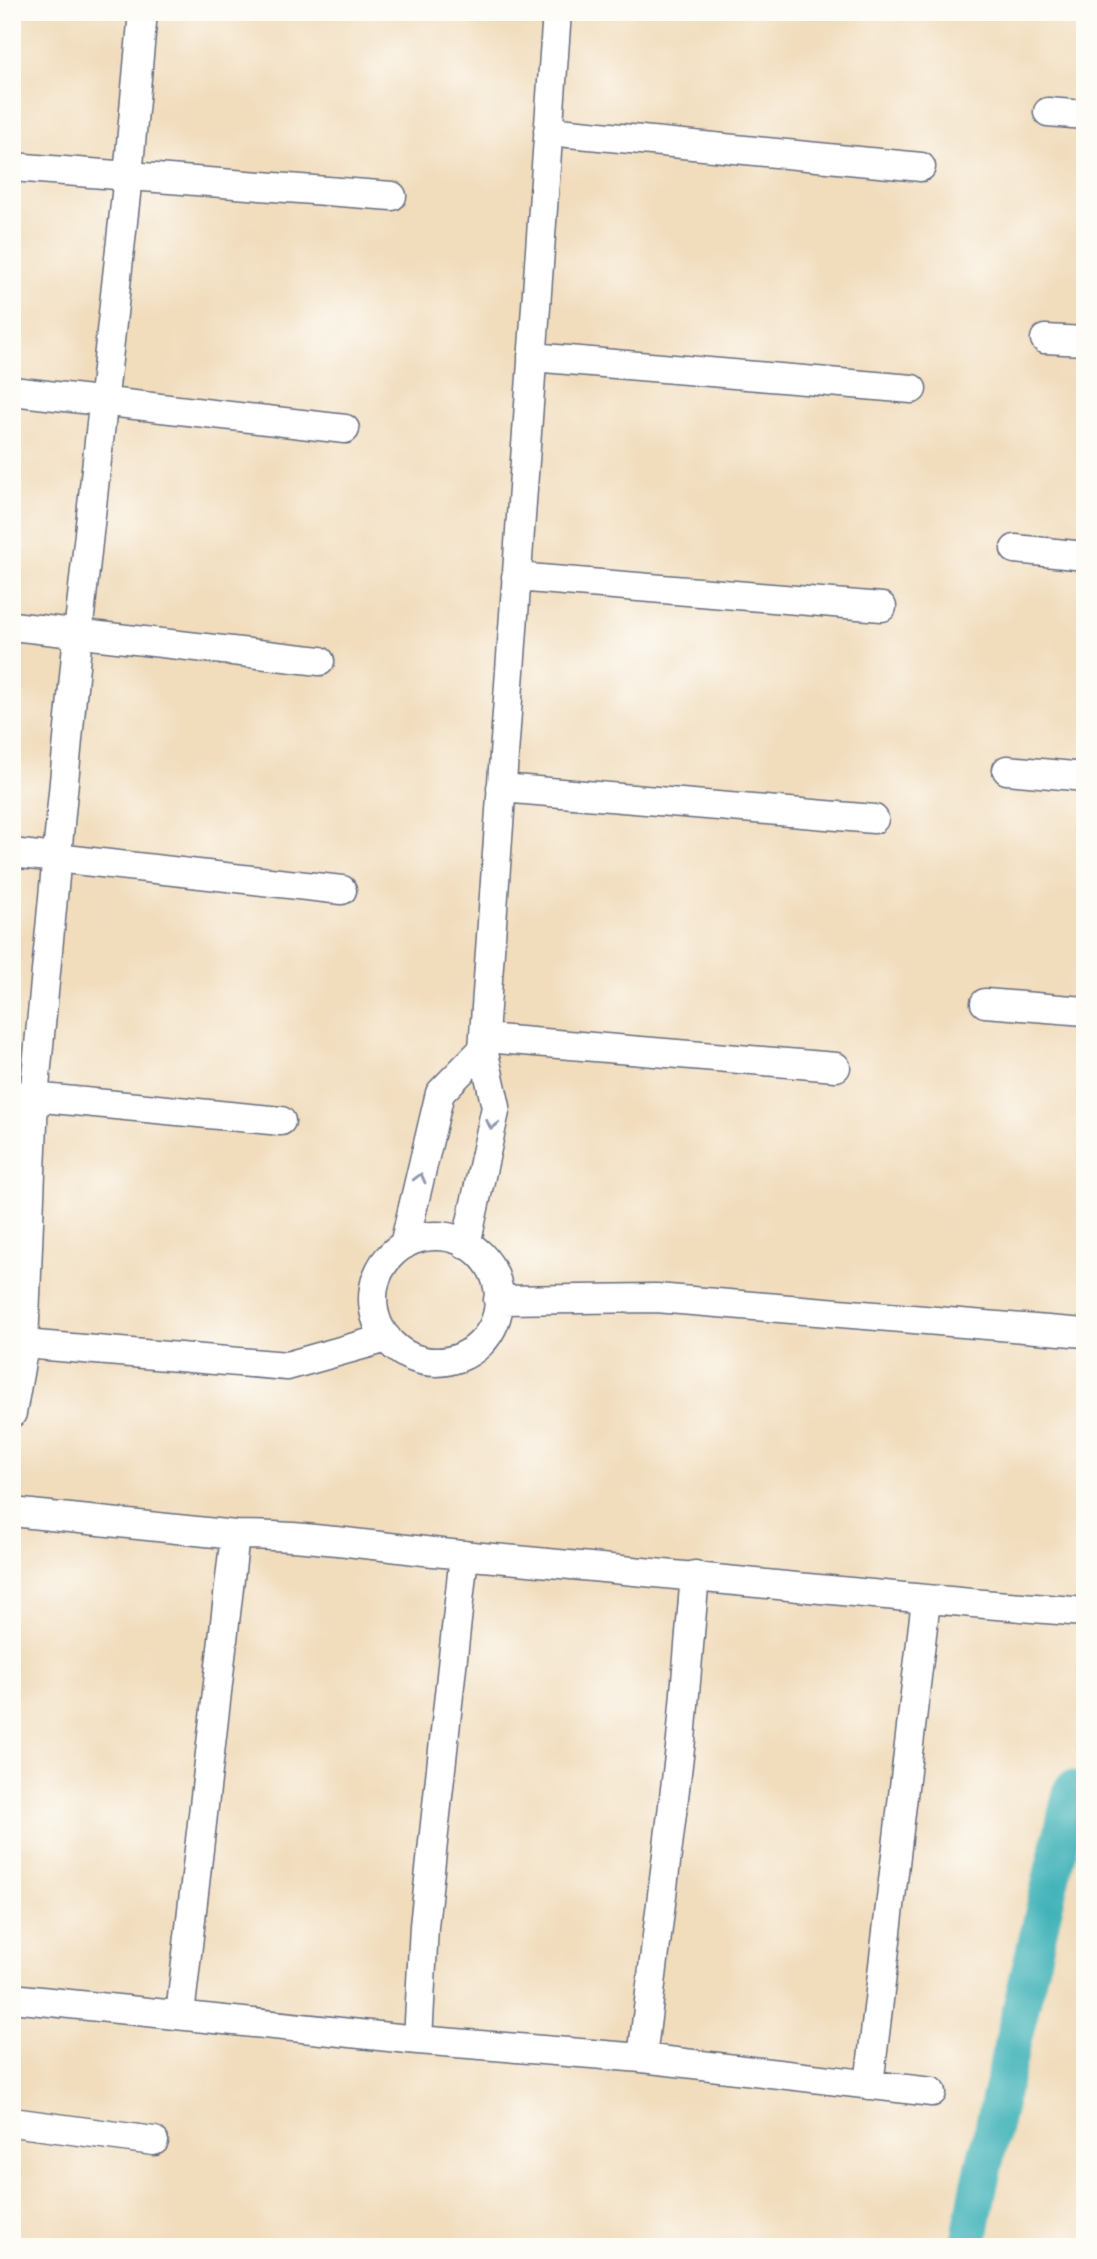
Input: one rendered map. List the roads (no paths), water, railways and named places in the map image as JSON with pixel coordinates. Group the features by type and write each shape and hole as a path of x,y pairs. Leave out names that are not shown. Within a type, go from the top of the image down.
{"street":[{"path":"12,1413 18,1344 23,1096 58,859 78,634 105,401 143,12"},
{"path":"466,1245 496,1107 484,1043 557,12"},
{"path":"1048,112 1085,115"},
{"path":"548,131 921,167"},
{"path":"12,167 392,196"},
{"path":"1045,339 1085,341"},
{"path":"532,357 912,389"},
{"path":"12,391 345,429"},
{"path":"1015,550 1085,556"},
{"path":"516,577 881,607"},
{"path":"12,625 320,661"},
{"path":"1007,770 1085,777"},
{"path":"502,788 874,820"},
{"path":"12,853 342,890"},
{"path":"985,1003 1085,1011"},
{"path":"484,1043 836,1067"},
{"path":"404,1245 440,1093 484,1043"},
{"path":"23,1096 281,1121"},
{"path":"442,1236 466,1245 479,1254 492,1271 499,1292 498,1314 489,1334 474,1349 454,1359 433,1362 411,1357 394,1347 381,1331 374,1313 373,1293 377,1274 388,1257 404,1245 422,1237 442,1236"},
{"path":"498,1300 656,1298 1085,1333"},
{"path":"18,1344 288,1366 387,1338"},
{"path":"12,1512 235,1535 313,1537 464,1555 695,1575 926,1600 1085,1612"},
{"path":"180,2015 235,1535"},
{"path":"418,2040 424,1926 464,1555"},
{"path":"642,2058 681,1740 695,1575"},
{"path":"869,2085 926,1600"},
{"path":"12,1998 418,2040 642,2058 932,2092"},
{"path":"12,2122 154,2141"}],"waterway":[{"path":"968,2247 979,2187 1072,1789"}]}
